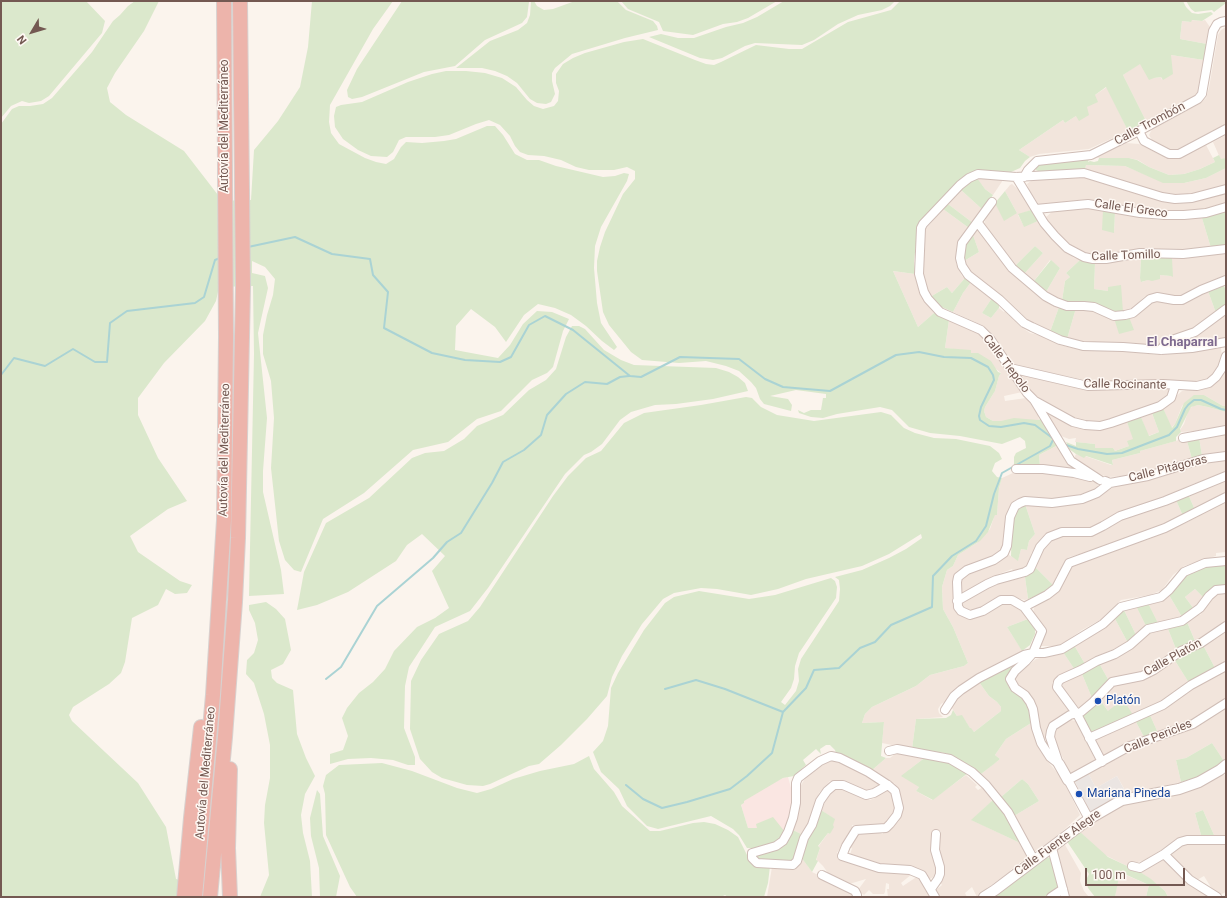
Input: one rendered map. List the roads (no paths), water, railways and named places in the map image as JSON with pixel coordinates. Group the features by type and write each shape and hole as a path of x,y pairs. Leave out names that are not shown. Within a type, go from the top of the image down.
{"highway":[{"name":"Autovía del Mediterráneo","path":"195,897 213,695 224,520 226,287 224,1"},
{"name":"Autovía del Mediterráneo","path":"210,897 225,737 238,538 243,286 240,1"},
{"path":"184,897 191,818 203,716 216,540 224,520"},
{"path":"225,737 230,761 228,848 230,897"}],"street":[{"name":"Calle Trombón","path":"1020,177 1037,161 1092,155 1198,99 1202,94 1213,30 1218,24 1226,21"},
{"path":"1139,131 1144,141 1169,154 1179,154 1226,129"},
{"name":"Calle Tiepolo","path":"1100,480 1071,461 1034,400 1027,393 991,340 981,330 940,312 928,300 924,292 920,274 920,232 923,224 960,185 969,178 983,174 1020,177 1084,173 1162,197 1175,198 1192,198 1226,188"},
{"name":"Calle Tomillo","path":"1020,177 1044,223 1067,248 1084,257 1106,259 1140,253 1183,254 1226,249"},
{"path":"992,202 962,243 960,258 962,266 968,275 1000,300 1024,323 1070,344 1083,346 1161,350 1192,348 1226,342"},
{"name":"Calle El Greco","path":"1036,209 1088,204 1140,213 1178,215 1206,213 1226,207"},
{"path":"978,222 1012,268 1045,296 1067,306 1084,306 1094,308 1114,316 1125,315 1133,313 1150,299 1157,297 1182,300 1201,290 1226,280"},
{"path":"1161,350 1166,342 1195,332 1226,309"},
{"name":"Calle Rocinante","path":"1010,368 1088,386 1163,384 1175,386 1197,386 1209,383 1216,378 1226,356"},
{"path":"1034,400 1073,422 1085,425 1100,426 1160,406 1171,398 1175,386"},
{"path":"1183,438 1226,430"},
{"name":"Calle Pitágoras","path":"1016,469 1043,469 1074,473 1110,483 1148,476 1203,460 1226,456"},
{"path":"957,601 996,580 1030,569 1040,547 1049,537 1062,532 1091,532 1120,516 1165,501 1226,476"},
{"path":"1089,819 1059,764 1050,758 1041,743 1030,702 1025,695 1015,688 1010,679 1015,671 1033,653 1042,631 1024,607 1012,600 1001,600 983,611 970,615 961,611 958,606 956,588 958,577 967,570 994,560 1004,553 1007,546 1010,517 1015,506 1025,501 1052,503 1082,499 1097,493 1110,483"},
{"path":"1024,607 1047,595 1056,588 1069,563 1165,528 1226,497"},
{"path":"945,710 948,704 961,690 979,678 1024,655 1062,649 1103,624 1121,607 1161,597 1184,572 1205,563 1226,561"},
{"path":"1102,762 1077,714 1057,687 1058,682 1061,679 1130,645 1148,629 1182,621 1200,608 1209,596 1216,590 1226,589"},
{"name":"Calle Platón","path":"1059,764 1050,737 1050,731 1059,721 1077,714 1094,702 1112,682 1142,676 1154,670 1181,651 1201,643 1226,626"},
{"path":"1089,738 1163,705 1191,685 1226,666"},
{"name":"Calle Pericles","path":"1068,780 1130,746 1193,724 1226,703"},
{"path":"889,751 897,749 950,758 972,772 1008,812 1034,860"},
{"path":"888,785 874,794 866,795 843,785 834,785 827,791 820,801 812,824 804,838 797,861 793,865 757,863 752,858 752,853 776,846 783,841 793,818 796,803 796,783 798,778 820,761 831,756 840,758 868,772 888,785 895,791 899,808 897,815 886,828 856,830 846,846 842,856 879,868 910,870 922,875 933,893"},
{"name":"Calle Fuente Alegre","path":"984,897 1052,848 1089,819 1122,800 1179,789 1199,782 1226,765"},
{"path":"933,893 940,874 940,868 935,850 936,834"},
{"path":"1132,866 1140,868 1164,854 1180,842 1187,840 1226,840"},
{"path":"1051,897 1064,893 1052,848"},
{"path":"1164,854 1190,880 1217,897"},
{"path":"822,875 855,891 859,896"}],"waterway":[{"path":"248,247 295,237 332,254 370,259 373,275 388,292 384,328 432,353 465,360 500,362 511,357 529,325 545,316 573,330 630,376 641,377 680,357 739,359 765,379 783,387 830,391 896,355 919,352 944,357 971,358 988,367 994,380 981,407 979,416 980,420 989,426 1001,427 1024,423 1035,425 1055,440"},
{"path":"1,375 14,358 45,366 73,349 95,362 107,362 110,323 127,311 195,303 204,297 215,260 220,258"},
{"path":"326,679 341,667 377,606 433,558 447,542 461,533 492,483 503,462 524,450 541,435 547,415 566,394 585,382 607,384 620,377 629,376"},
{"path":"1066,445 1078,449 1107,454 1122,453 1169,435 1177,427 1185,409 1194,400 1201,400 1226,410"},
{"path":"665,689 696,680 725,689 783,712 806,688 814,670 839,668 860,648 875,642 891,625 932,607 933,576 952,556 976,541 986,526 994,494 1002,473 1050,446 1053,440"},
{"path":"626,785 643,799 662,808 730,789 772,753 783,712"}],"place":[{"name":"Platón","path":"1098,701"},
{"name":"Mariana Pineda","path":"1079,794"}],"district":[{"name":"El Chaparral","path":"1182,343"}]}
